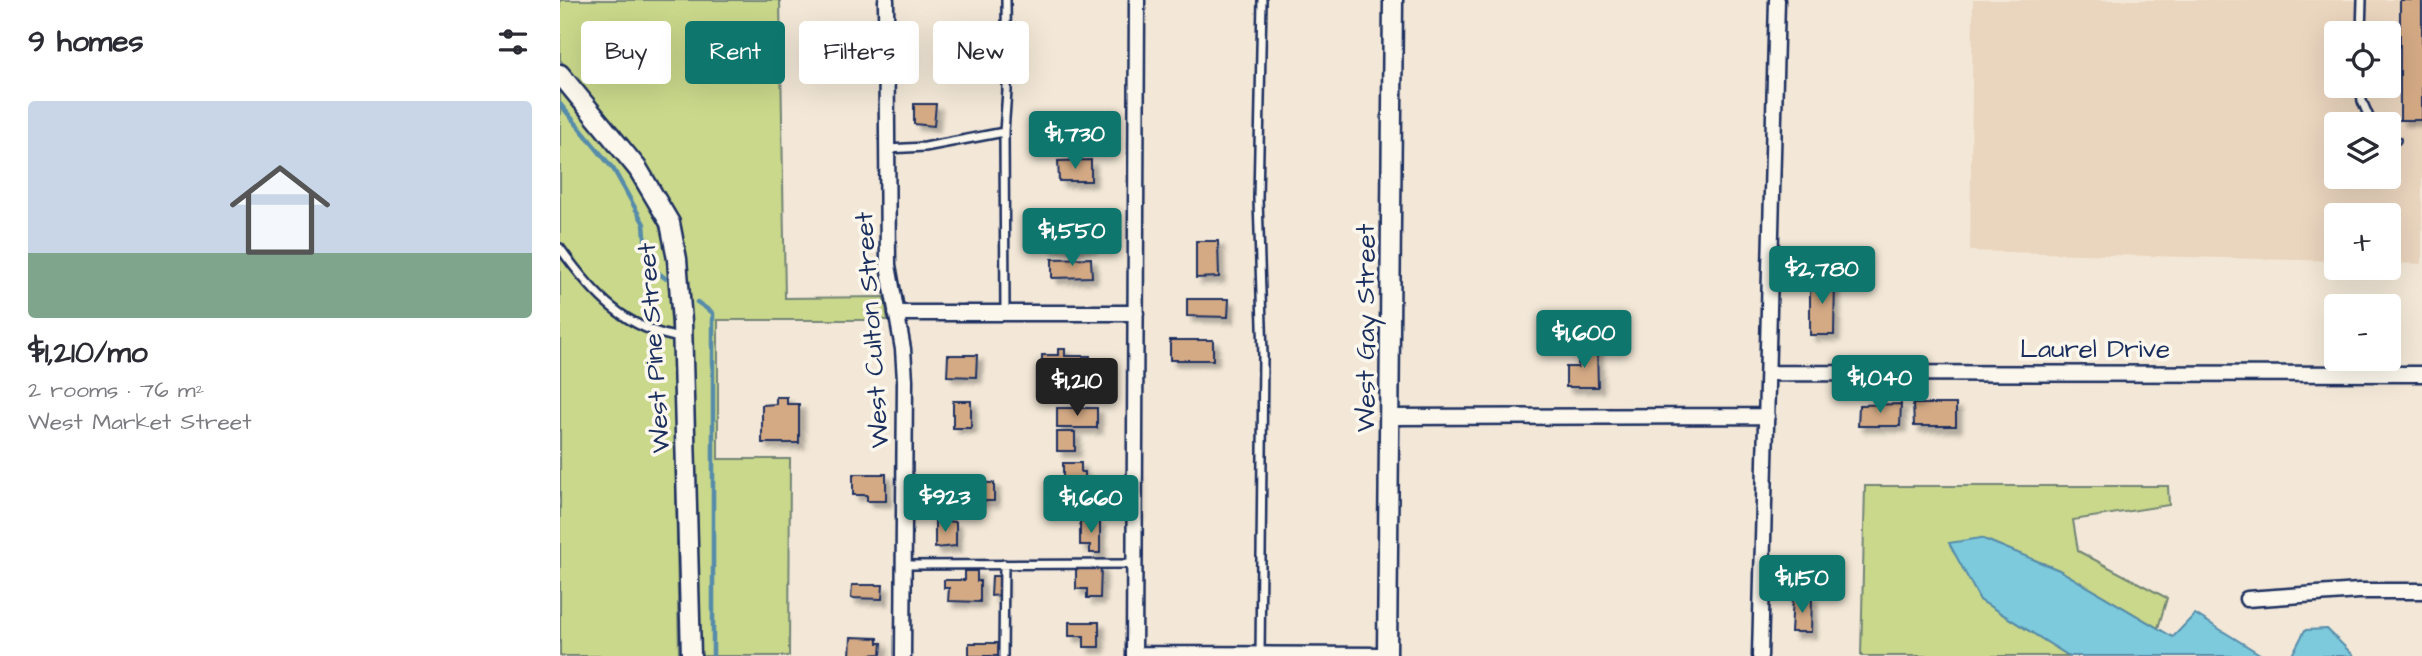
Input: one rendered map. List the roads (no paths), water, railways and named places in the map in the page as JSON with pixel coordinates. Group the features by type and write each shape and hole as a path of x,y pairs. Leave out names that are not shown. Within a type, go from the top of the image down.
{"street":[{"name":"West Culton Street","path":"886,0 888,265 903,349 905,380 903,656"},
{"path":"1137,0 1134,655 1387,656"},
{"name":"West Gay Street","path":"1387,656 1393,0"},
{"path":"1760,656 1777,0"},
{"name":"West Pine Street","path":"560,74 638,169 670,223 677,259 683,338 691,656"},
{"path":"896,313 1136,313"},
{"name":"Laurel Drive","path":"1768,373 2422,374"},
{"path":"1391,417 1767,416"},
{"path":"2247,599 2359,591 2422,591"}],"lane":[{"path":"1005,313 1006,0"},
{"path":"1260,655 1263,356 1258,199 1262,0"},
{"path":"2361,21 2362,0"},
{"path":"887,149 925,147 1004,132"},
{"path":"560,248 579,275 608,305 638,326 662,335 683,338"},
{"path":"1003,656 1004,564"},
{"path":"905,565 1134,564"}],"water":[{"path":"1981,538 2059,570 2173,637 2195,614 2263,656 2069,656 1980,600 1949,543"},
{"path":"2327,629 2354,656 2288,656 2293,653 2305,630"}],"waterway":[{"path":"560,104 614,170 644,224 647,264 665,278"},
{"path":"697,302 713,313 713,656"}]}
